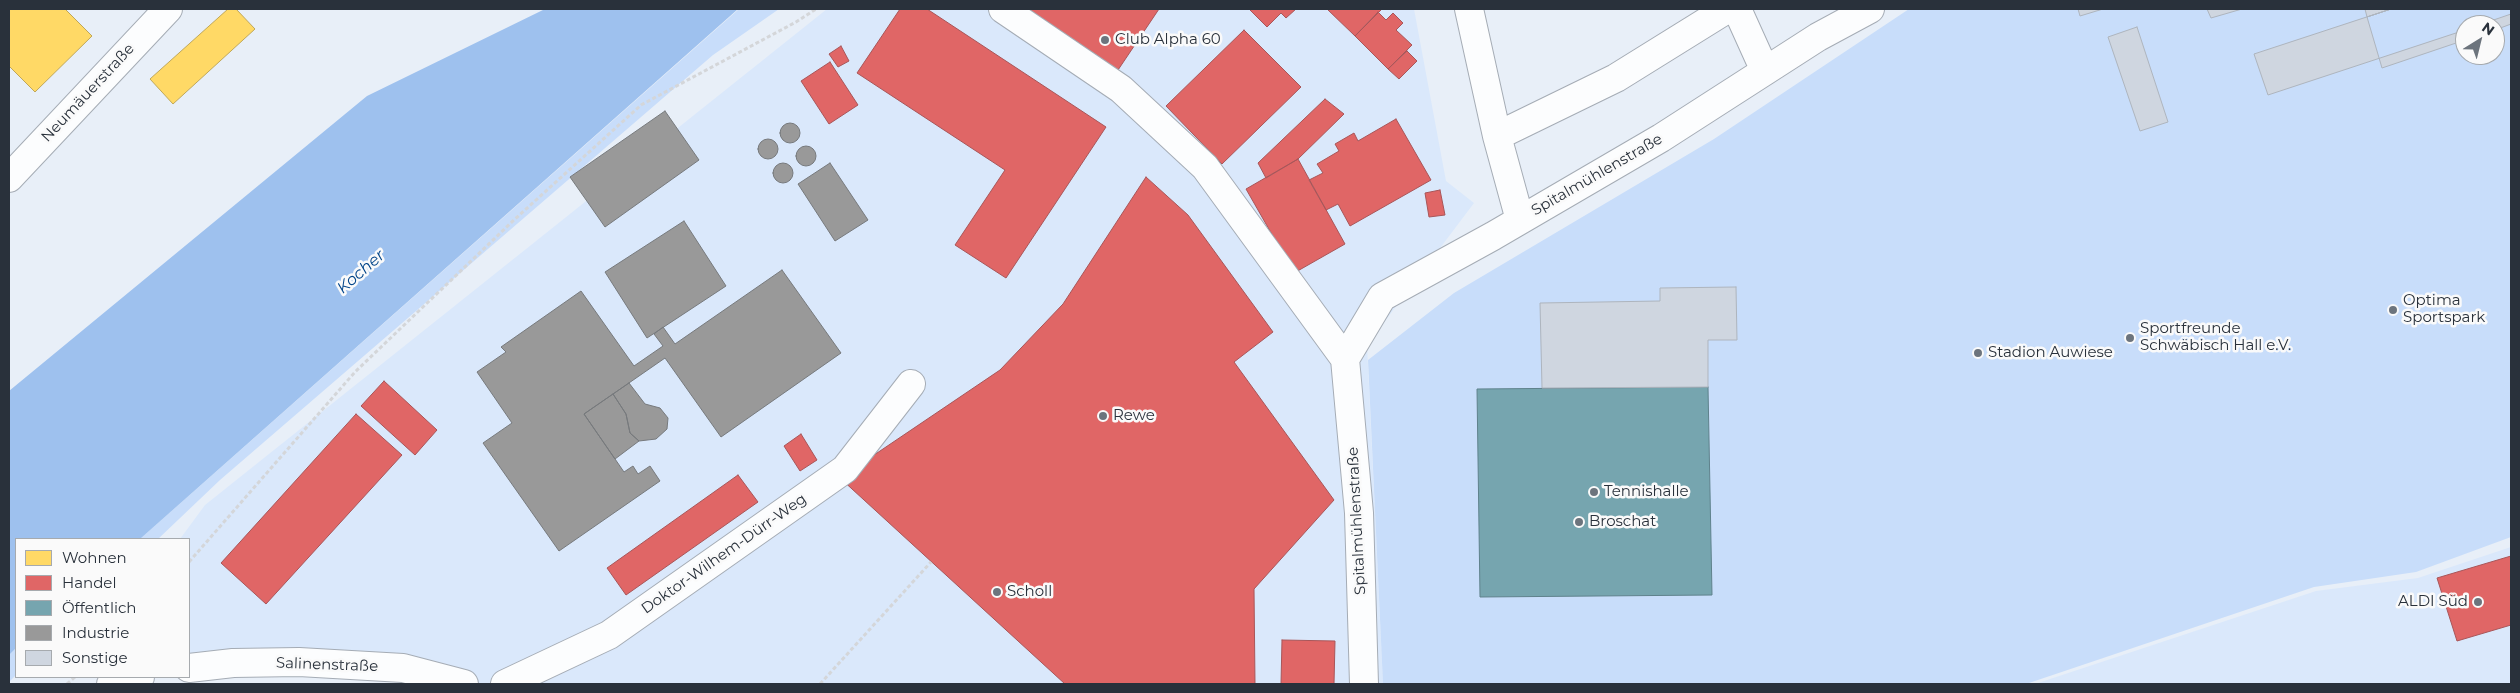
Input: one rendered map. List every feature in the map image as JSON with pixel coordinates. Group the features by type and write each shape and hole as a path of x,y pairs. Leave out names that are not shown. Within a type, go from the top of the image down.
{"street":[{"name":"Neumäuerstraße","path":"9,178 168,9"},
{"path":"1002,9 1121,89 1205,167 1345,359"},
{"path":"1470,9 1497,136 1520,220"},
{"path":"1497,136 1616,78 1727,9"},
{"path":"1737,9 1765,71"},
{"name":"Spitalmühlenstraße","path":"1364,684 1359,513 1345,359 1382,297 1661,138 1818,37 1868,9"},
{"name":"Doktor-Wilhem-Dürr-Weg","path":"505,684 609,634 845,469 911,384"},
{"name":"Salinenstraße","path":"190,668 233,663 300,662 403,668 464,684"},
{"path":"111,684 136,678"}],"path":[{"path":"190,561 355,372 515,219 641,104 796,22 816,9"},
{"path":"820,684 931,562"}],"shaded area":[{"path":"739,9 779,9 713,55 220,480 159,538 141,538"},
{"path":"827,9 1414,9 1446,181 1474,203 1367,345 1383,684 413,684 356,667 190,658 190,538 181,538 205,505"},
{"name":"Sportfreunde Schwäbisch Hall e.V.","path":"1909,9 2511,9 2511,537 2416,572 2314,587 2026,684 1383,684 1368,360 1454,293 1714,139"},
{"path":"2511,547 2511,684 2035,684 2316,591 2418,578"},
{"path":"15,649 15,676 9,682 9,655"}],"water":[{"name":"Kocher","path":"545,9 738,9 141,538 15,538 15,649 9,655 9,391 367,96"}],"building: Wohnen":[{"path":"11,9 65,9 92,36 35,92 9,66 9,11"},
{"path":"228,9 236,9 255,29 173,104 150,79"}],"building: Handel":[{"path":"900,9 927,9 1106,127 1006,278 955,245 1005,170 857,73"},
{"name":"Club Alpha 60","path":"1024,9 1159,9 1118,70"},
{"path":"1249,9 1296,9 1286,18 1281,13 1267,27"},
{"path":"1327,9 1382,9 1355,36"},
{"path":"1378,12 1386,20 1393,13 1403,23 1396,30 1412,45 1388,69 1355,36"},
{"path":"1244,30 1301,87 1222,164 1166,106"},
{"path":"841,46 849,61 838,67 829,54"},
{"path":"1407,51 1417,61 1399,79 1388,69"},
{"path":"830,62 858,105 829,124 801,81"},
{"path":"1325,99 1344,114 1298,159 1266,178 1258,163"},
{"path":"1396,119 1431,180 1350,226 1338,204 1326,210 1309,180 1323,173 1317,164 1339,151 1335,144 1354,133 1358,141"},
{"path":"1298,159 1345,244 1294,273 1246,189"},
{"name":"Rewe","path":"1146,177 1188,215 1273,332 1234,362 1334,500 1254,589 1255,684 1065,684 840,478 1000,370 1063,304"},
{"path":"1440,190 1445,215 1429,217 1425,193"},
{"path":"384,381 437,430 415,455 361,406"},
{"path":"356,414 402,455 266,604 221,563"},
{"path":"801,434 817,460 800,471 784,446"},
{"path":"738,475 758,502 626,595 607,568"},
{"name":"ALDI Süd","path":"2511,556 2511,625 2457,641 2437,578"},
{"path":"1282,640 1335,641 1334,684 1281,684"}],"building: Öffentlich":[{"name":"Tennishalle","path":"1708,387 1712,595 1480,597 1477,389"}],"building: Industrie":[{"path":"665,111 699,160 605,227 570,177"},
{"path":"790,123 797,126 800,133 797,140 790,143 783,140 780,133 783,126"},
{"path":"768,139 775,142 778,149 775,156 768,159 761,156 758,149 761,142"},
{"path":"806,146 813,149 816,156 813,163 806,166 799,163 796,156 799,149"},
{"path":"783,163 790,166 793,173 790,180 783,183 776,180 773,173 776,166"},
{"path":"830,163 868,220 835,241 798,184"},
{"path":"684,221 726,286 647,338 605,272"},
{"path":"782,270 841,353 721,437 665,358 584,414 624,472 633,466 638,474 650,466 660,481 559,551 483,443 512,423 477,372 506,352 501,347 581,291 634,366 663,346 654,334 663,327 675,344"},
{"path":"629,383 645,404 660,408 668,418 667,429 656,439 639,441 630,433 626,414 613,394"},
{"path":"613,394 626,414 630,433 639,441 615,459 584,414"}],"building: Sonstige":[{"path":"2078,9 2103,9 2080,16"},
{"path":"2207,9 2242,9 2211,18"},
{"path":"2365,9 2391,9 2367,17"},
{"path":"2391,9 2511,9 2511,14 2505,16 2455,15 2455,33 2268,95 2254,54"},
{"path":"2391,9 2511,9 2511,24 2505,26 2505,15 2455,15 2455,43 2382,68 2367,17"},
{"path":"2137,27 2168,122 2140,131 2108,37"},
{"path":"1736,287 1737,340 1708,340 1708,387 1542,388 1540,303 1660,301 1660,288"}],"place":[{"name":"Club Alpha 60","path":"1105,40"},
{"name":"Optima Sportspark","path":"2393,310"},
{"name":"Sportfreunde Schwäbisch Hall e.V.","path":"2130,338"},
{"name":"Stadion Auwiese","path":"1978,353"},
{"name":"Rewe","path":"1103,416"},
{"name":"Tennishalle","path":"1594,492"},
{"name":"Broschat","path":"1579,522"},
{"name":"Scholl","path":"997,592"},
{"name":"ALDI Süd","path":"2478,602"}]}
